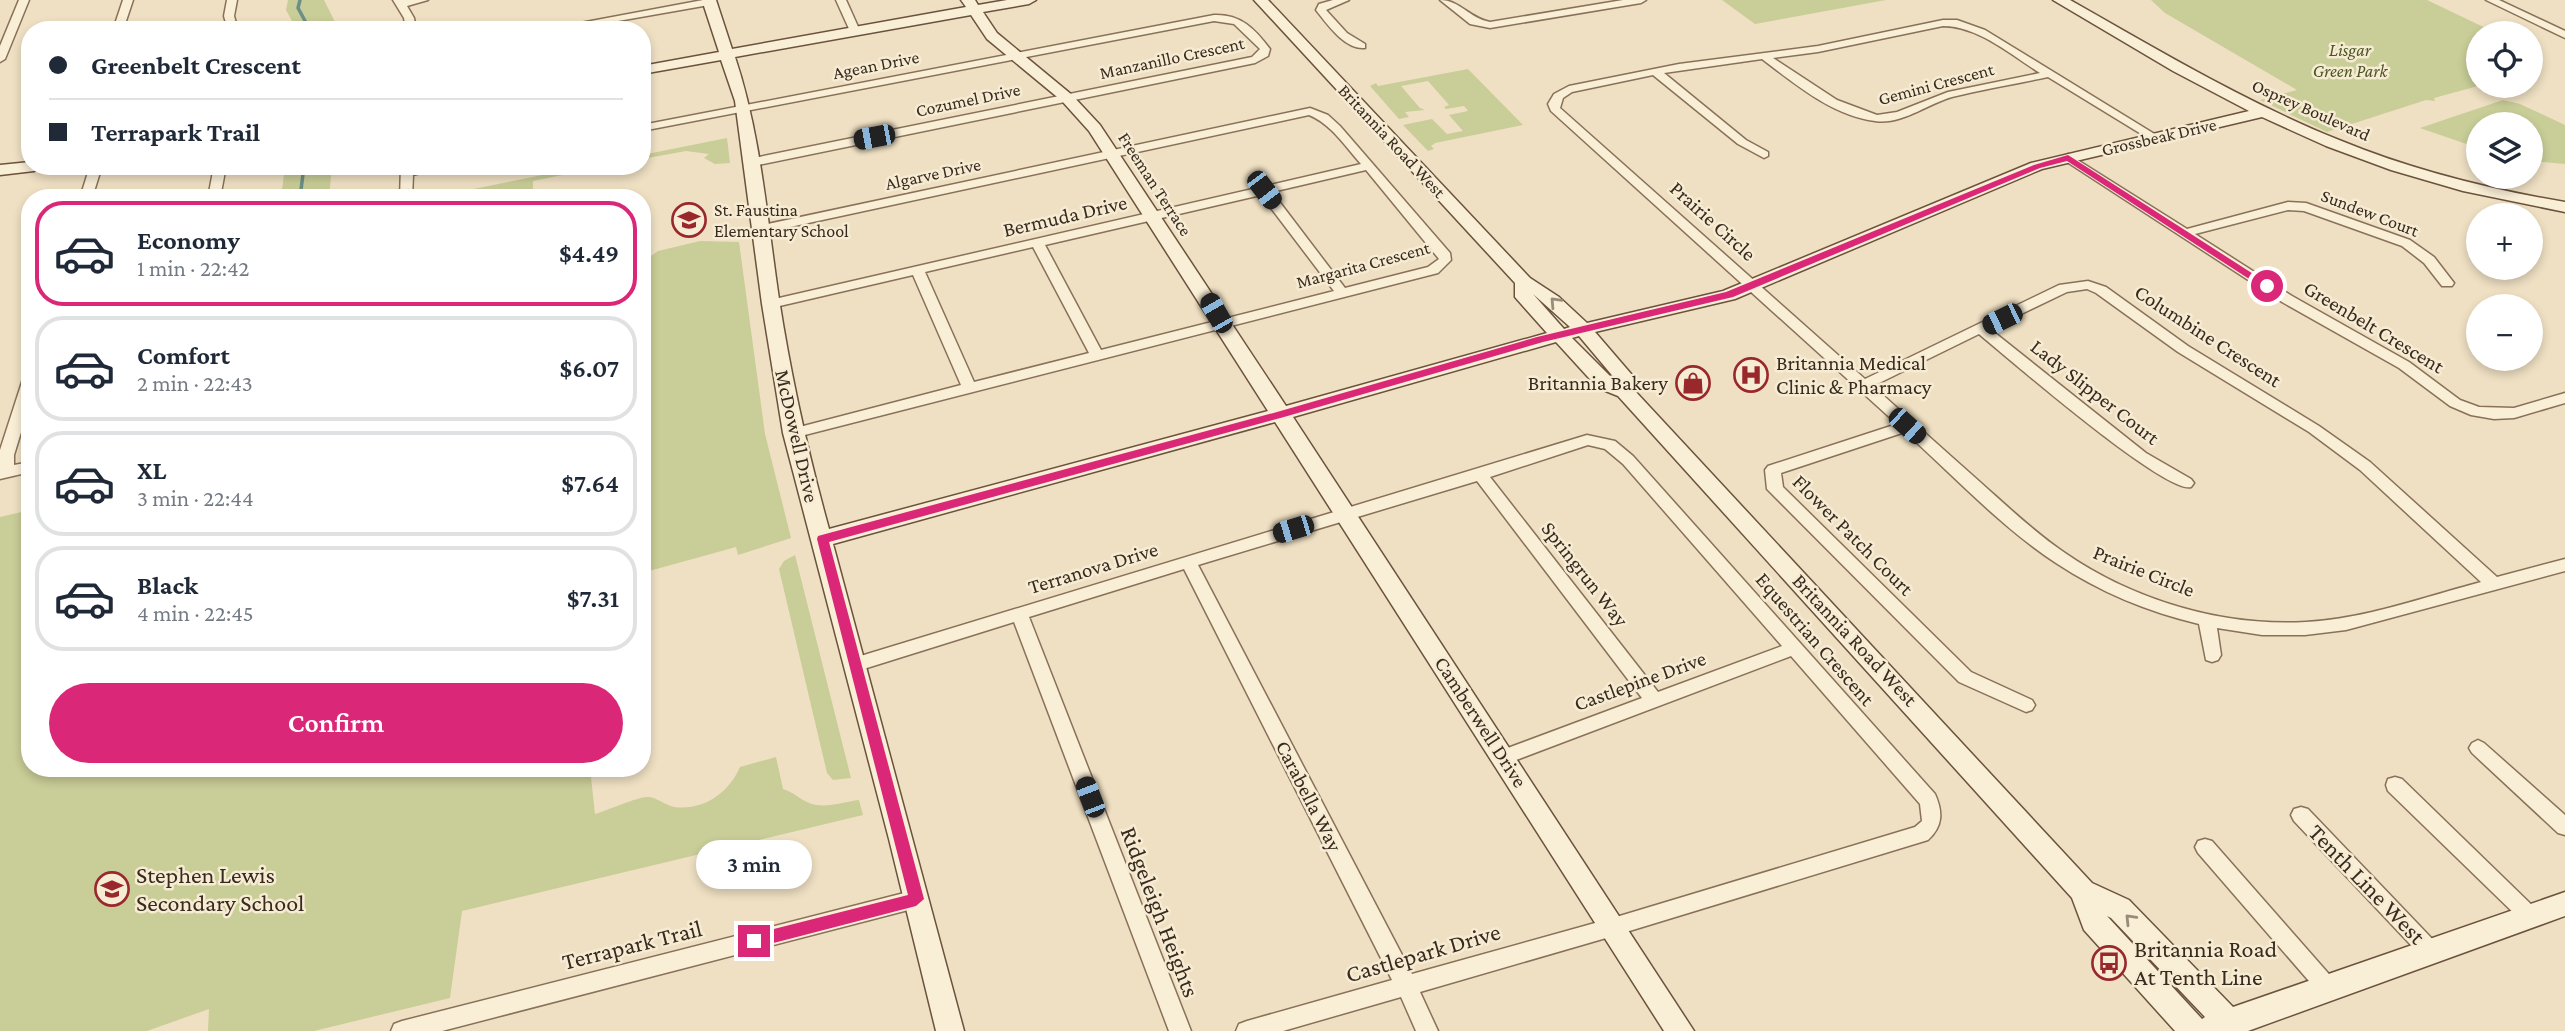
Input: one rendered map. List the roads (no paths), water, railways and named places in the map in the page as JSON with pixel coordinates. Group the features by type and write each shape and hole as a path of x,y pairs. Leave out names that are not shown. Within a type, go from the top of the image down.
{"street":[{"path":"0,59 5,28 24,0"},
{"path":"121,21 128,0"},
{"path":"230,21 232,0"},
{"path":"410,21 399,2 423,0"},
{"path":"841,0 855,31"},
{"path":"651,68 855,31 971,5 1029,0"},
{"name":"Britannia Road West","path":"1261,0 1524,282 1544,292 1580,330 1625,379 1625,392"},
{"path":"1344,0 1327,4 1321,10 1343,35 1361,46"},
{"path":"1445,0 1474,22 1490,25 1641,0"},
{"name":"Osprey Boulevard","path":"2060,0 2264,112 2325,140 2403,168 2486,191 2561,207"},
{"path":"2490,0 2565,35"},
{"path":"598,21 709,1"},
{"name":"McDowell Drive","path":"709,1 743,108 771,304 793,433 950,1031"},
{"name":"Freeman Terrace","path":"971,5 992,36 1084,113 1281,414"},
{"name":"Manzanillo Crescent","path":"1015,56 1223,17 1243,23 1265,49 1264,54 1255,60 1067,98"},
{"name":"Prairie Circle","path":"2155,138 1981,32 1957,23 1818,49 1656,72 1569,89 1558,96 1554,104 1555,109 2027,533 2067,563 2146,601 2207,620 2273,629 2315,629 2346,624 2565,565"},
{"name":"Agean Drive","path":"651,126 1015,56"},
{"name":"Gemini Crescent","path":"1764,56 1813,90 1863,115 1876,118 1888,118 1940,98 2049,74"},
{"path":"1656,72 1742,142 1764,154"},
{"name":"Cozumel Drive","path":"752,162 1067,98"},
{"name":"Margarita Crescent","path":"793,433 1433,270 1445,261 1442,249 1369,166 1324,117 1310,111 1112,152"},
{"name":"Grossbeak Drive","path":"822,539 1559,335 1712,299 1751,286 2030,169 2264,112"},
{"name":"Algarve Drive","path":"762,229 1112,152"},
{"name":"Greenbelt Crescent","path":"2068,158 2287,299 2404,365 2455,403 2476,412 2494,414 2514,413 2565,398"},
{"name":"Bermuda Drive","path":"771,304 1369,166"},
{"path":"0,170 21,168"},
{"path":"1264,190 1341,292"},
{"name":"Sundew Court","path":"2186,233 2288,206 2306,207 2406,243 2429,260 2447,283"},
{"path":"2561,207 2565,225"},
{"path":"1037,242 1097,355"},
{"path":"916,269 969,387"},
{"name":"Britannia Road West","path":"1524,282 1524,297 1605,384 1625,392 1923,713 2083,891 2094,921 2194,1031"},
{"name":"Columbine Crescent","path":"1863,386 2064,288 2088,285 2101,290 2183,349 2305,424 2365,466 2494,584"},
{"name":"Lady Slipper Court","path":"1981,329 2141,457 2186,483"},
{"path":"21,408 3,473 21,469"},
{"name":"Camberwell Drive","path":"1281,414 1680,1031"},
{"name":"Flower Patch Court","path":"1907,426 1773,470 1775,489 1965,677 2026,705"},
{"name":"Equestrian Crescent","path":"1346,513 1480,475 1587,440 1610,445 1628,460 1928,800 1933,815 1931,825 1921,834 1614,927"},
{"name":"Springrun Way","path":"1480,475 1654,700"},
{"name":"Terranova Drive","path":"854,665 1346,513"},
{"name":"Carabella Way","path":"1189,562 1427,1031"},
{"name":"Ridgeleigh Heights","path":"1020,615 1180,1031"},
{"path":"2207,620 2212,655"},
{"name":"Castlepine Drive","path":"1504,757 1792,649"},
{"path":"2478,748 2565,827"},
{"path":"2395,785 2530,917"},
{"name":"Tenth Line West","path":"2301,815 2432,953"},
{"path":"2205,847 2328,988"},
{"name":"Britannia Road West","path":"2083,891 2120,909 2223,1028"},
{"name":"Terrapark Trail","path":"402,1031 916,899"},
{"name":"Tenth Line West","path":"2223,1028 2565,904"},
{"name":"Castlepark Drive","path":"1247,1031 1614,927"}],"waterway":[{"path":"300,0 298,8 305,21"},
{"path":"301,189 303,175"}],"place":[{"name":"St. Faustina Elementary School","path":"689,220"},
{"name":"Britannia Medical Clinic & Pharmacy","path":"1751,375"},
{"name":"Britannia Bakery","path":"1693,383"},
{"name":"Stephen Lewis Secondary School","path":"112,889"},
{"name":"Britannia Road At Tenth Line","path":"2109,963"}],"park label":[{"name":"Lisgar Green Park","path":"2350,60"}]}
